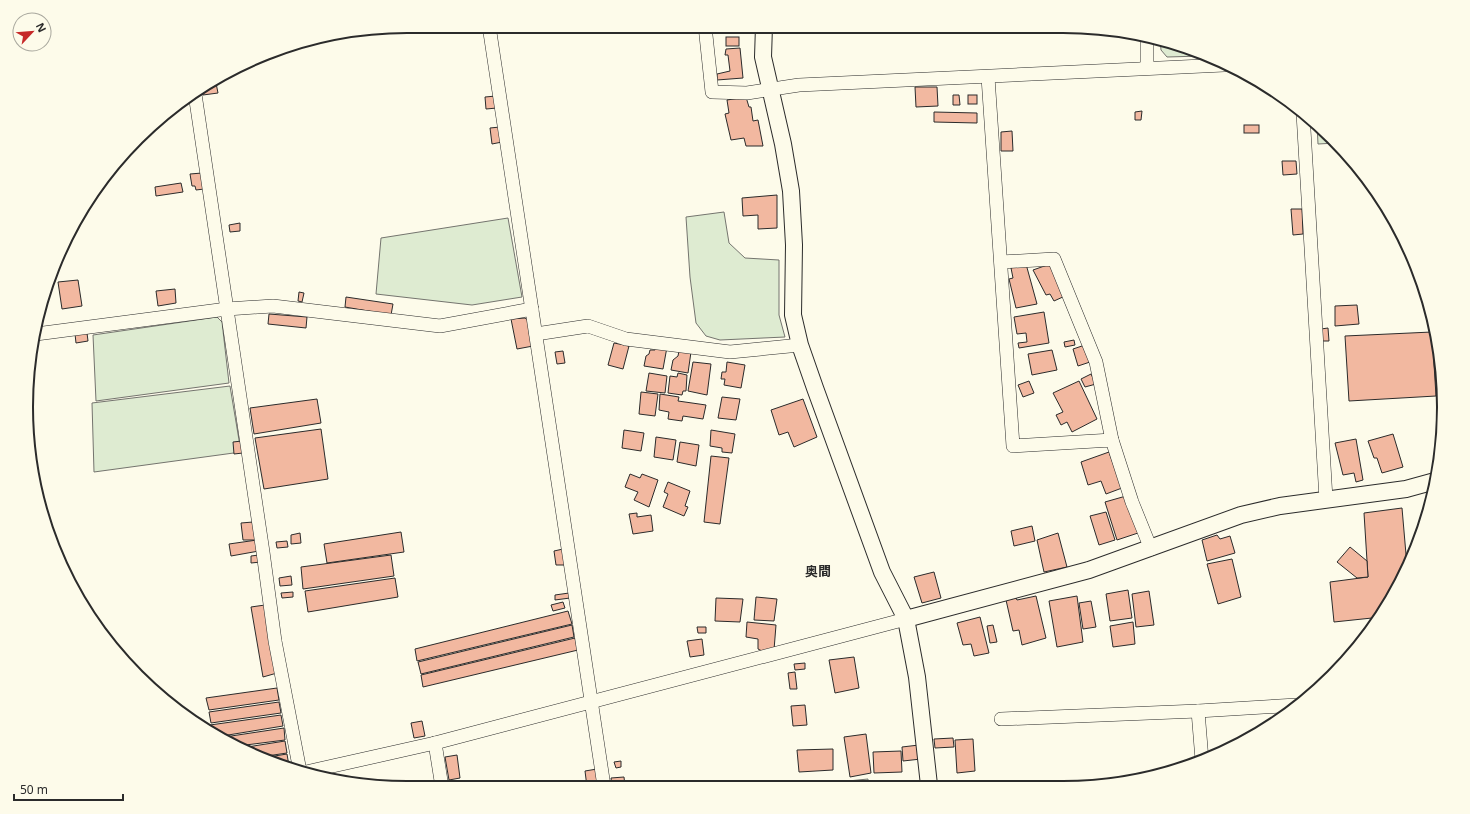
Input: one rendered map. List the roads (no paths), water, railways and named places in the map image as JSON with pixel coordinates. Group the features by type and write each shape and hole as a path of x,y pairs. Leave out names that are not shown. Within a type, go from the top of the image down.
{"street":[{"path":"490,33 603,781"},
{"path":"706,33 712,92 747,94 798,85 988,77 1147,67 1214,65"},
{"path":"764,33 763,57 772,90 792,191 794,245 793,315 800,345 882,572 906,620 917,677 929,781"},
{"path":"1147,43 1147,67"},
{"path":"988,77 1013,446 1112,440"},
{"path":"196,98 275,641 299,765"},
{"path":"1303,120 1326,499"},
{"path":"1001,262 1054,259 1096,362 1112,440 1132,502 1151,549"},
{"path":"40,333 226,309 273,306 440,326 532,309"},
{"path":"536,334 588,326 626,339 730,352 800,345"},
{"path":"317,770 435,743 591,703 1089,570 1151,549 1241,515 1280,506 1406,489 1430,482"},
{"path":"1001,719 1198,711 1289,706"},
{"path":"1198,711 1202,755"},
{"path":"435,743 441,781"}],"district":[{"name":"奥間","path":"818,571"}]}
